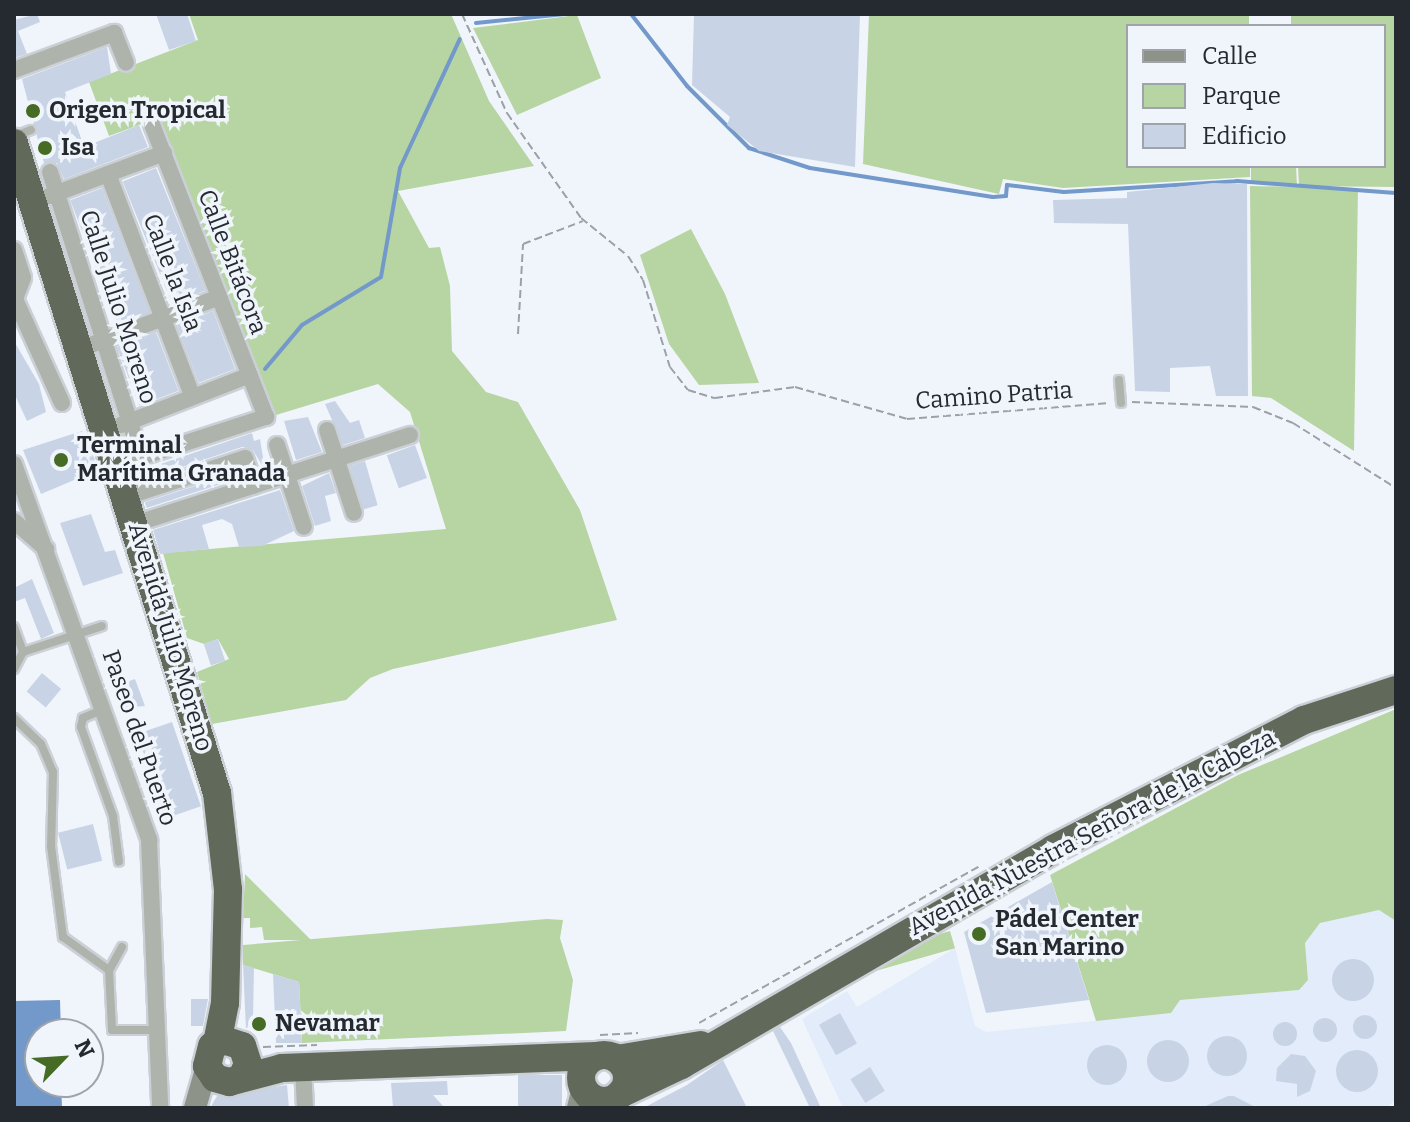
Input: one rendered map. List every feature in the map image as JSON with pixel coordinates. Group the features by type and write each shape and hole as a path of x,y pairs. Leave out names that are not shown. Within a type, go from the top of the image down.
{"highway":[{"name":"Avenida Julio Moreno","path":"31,155 129,461 126,497 217,793 228,854 225,1003 254,1059"},
{"name":"Avenida Nuestra Señora de la Cabeza","path":"254,1059 548,1058 599,1074 704,1032 1304,720 1396,690"}],"street":[{"path":"14,70 114,33 126,63"},
{"name":"Calle Bitácora","path":"129,461 266,417 152,124"},
{"path":"45,197 164,153"},
{"name":"Calle la Isla","path":"108,174 190,390"},
{"path":"14,250 15,299 62,403"},
{"path":"92,344 220,297"},
{"path":"118,426 250,375"},
{"path":"327,430 354,513"},
{"path":"135,524 410,435"},
{"path":"277,445 304,527"},
{"path":"126,497 245,458 254,486"},
{"name":"Paseo del Puerto","path":"14,464 20,500 47,550 149,840 154,1038 160,1108"},
{"name":"Paseo del Puerto","path":"14,521 47,550"},
{"name":"Paseo del Puerto","path":"149,1108 154,1038"},
{"path":"203,1108 254,1059 305,1108"},
{"name":"Avenida Julio Moreno","path":"195,1108 254,1059"}],"lane":[{"path":"14,136 31,155"},
{"path":"1119,380 1121,403"},
{"path":"14,669 23,652 102,626"},
{"path":"14,627 23,652"},
{"path":"105,709 83,718 81,727 113,816 119,862"},
{"path":"14,718 41,744 53,772 51,846 63,937 109,970"},
{"path":"122,947 109,970 112,1030 154,1038"}],"path":[{"name":"Camino Patria","path":"462,14 507,113 584,220 635,268 670,367 688,390 715,398 795,387 907,419 1121,403 1253,407 1293,423 1396,488"},
{"path":"518,334 523,244 584,220"},
{"path":"704,1032 985,863"},
{"path":"599,1074 649,1032"},
{"path":"254,1059 332,1044"}],"shaded area":[{"path":"1379,910 1396,921 1396,1099 1387,1108 843,1108 802,1019 847,991 857,1007 955,948 975,1026 986,1032 1171,1013 1180,1000 1299,990 1308,980 1305,943 1320,923"}],"green space":[{"path":"189,14 451,14 489,101 534,166 398,191 429,248 440,247 450,286 452,351 486,392 518,402 580,510 617,620 393,669 370,678 346,700 212,724 197,672 229,659 218,639 204,644 187,638 163,553 446,529 410,412 378,384 276,415 155,119 109,136 89,82 198,40"},
{"path":"869,14 1249,14 1249,24 1126,24 1126,168 1250,168 1250,177 1063,188 1003,179 999,194 863,164"},
{"path":"1291,14 1396,14 1396,187 1299,186 1298,168 1386,168 1386,24 1291,24"},
{"path":"577,15 601,78 517,115 473,28"},
{"path":"1251,168 1296,168 1297,187 1251,182"},
{"path":"1250,186 1358,188 1354,451 1271,398 1252,396"},
{"path":"691,229 725,294 759,383 699,385 669,344 640,255"},
{"path":"1396,709 1396,921 1379,910 1320,923 1305,943 1308,980 1299,990 1180,1000 1171,1013 1096,1021 1050,875 1238,775"},
{"path":"245,874 311,940 264,940 262,927 250,928 250,918 243,918"},
{"path":"563,920 560,938 573,980 566,1031 302,1043 299,982 243,965 243,945"},
{"path":"950,931 955,948 841,981 836,964"}],"water":[{"path":"60,1000 61,1018 24,1018 24,1098 62,1098 62,1108 14,1108 14,1001"}],"building":[{"path":"37,14 40,22 18,31 27,54 14,58 14,20"},
{"path":"156,14 187,14 196,41 169,50"},
{"path":"694,14 860,14 855,167 759,151 727,125 730,117 692,85"},
{"path":"107,47 111,74 65,92 84,147 139,125 148,147 64,179 57,163 44,163 22,79"},
{"path":"156,168 205,290 172,304 123,181"},
{"path":"1213,183 1247,184 1248,396 1216,396 1210,366 1170,368 1170,392 1135,391 1128,224 1054,223 1053,200 1127,198 1127,192"},
{"path":"102,188 150,312 118,324 70,200"},
{"path":"213,311 235,369 199,383 177,325"},
{"path":"156,332 179,391 139,406 117,347"},
{"path":"14,341 39,384 46,412 27,421 14,393"},
{"path":"335,401 350,423 359,420 365,438 343,445 325,404"},
{"path":"308,417 322,452 296,460 284,421"},
{"name":"Terminal Marítima Granada","path":"85,430 98,470 41,494 23,450"},
{"path":"252,433 254,441 260,439 265,470 253,450 242,447 140,481 137,472"},
{"path":"415,445 427,478 399,488 387,455"},
{"path":"365,461 378,505 362,510 350,465"},
{"path":"238,472 240,478 147,508 145,502"},
{"path":"329,473 336,493 325,496 331,521 315,526 302,486"},
{"path":"280,490 294,531 262,546 239,547 232,524 222,519 202,525 209,549 160,554 153,530"},
{"path":"91,514 105,552 115,550 123,573 83,586 60,523"},
{"path":"32,579 54,633 41,639 25,598 14,602 14,588"},
{"path":"218,639 225,661 211,666 204,644"},
{"path":"121,668 126,682 135,679 145,706 122,708 109,673"},
{"path":"42,673 61,689 46,707 27,691"},
{"path":"172,722 201,806 163,819 134,735"},
{"path":"93,824 102,861 67,870 58,833"},
{"path":"1052,882 1089,1000 986,1013 964,932"},
{"path":"1353,959 1368,965 1374,980 1368,995 1353,1001 1338,995 1332,980 1338,965"},
{"path":"243,965 254,968 253,1020 246,1029"},
{"path":"273,974 299,982 302,1043 276,1043"},
{"path":"191,999 208,999 203,1026 191,1026"},
{"path":"840,1013 857,1044 836,1055 819,1025"},
{"path":"1365,1015 1374,1018 1377,1027 1374,1036 1365,1039 1356,1036 1353,1027 1356,1018"},
{"path":"1325,1018 1336,1025 1337,1030 1330,1041 1325,1042 1314,1035 1313,1030 1320,1019"},
{"path":"1285,1022 1296,1029 1297,1034 1290,1045 1285,1046 1274,1039 1273,1034 1280,1023"},
{"path":"780,1027 791,1043 821,1108 810,1108 773,1031"},
{"path":"1227,1036 1241,1042 1247,1056 1241,1070 1227,1076 1213,1070 1207,1056 1213,1042"},
{"path":"1168,1040 1182,1047 1189,1061 1182,1075 1168,1082 1154,1075 1147,1061 1154,1047"},
{"path":"1107,1045 1121,1051 1127,1065 1121,1079 1107,1085 1093,1079 1087,1065 1093,1051"},
{"path":"1357,1050 1372,1056 1378,1071 1372,1086 1357,1092 1342,1086 1336,1071 1342,1056"},
{"path":"1291,1054 1305,1056 1316,1071 1310,1091 1297,1097 1297,1084 1276,1081 1277,1068"},
{"path":"723,1060 747,1108 643,1108 687,1085"},
{"path":"870,1067 885,1091 865,1103 850,1079"},
{"path":"518,1075 562,1075 562,1108 518,1108"},
{"path":"447,1081 448,1095 433,1095 445,1108 393,1108 391,1083"},
{"path":"287,1085 289,1108 210,1108 217,1096"},
{"path":"1228,1096 1257,1108 1201,1108"}],"waterway":[{"path":"476,23 565,14"},
{"path":"631,14 687,86 749,148 810,168 993,197 1006,196 1007,185 1064,192 1237,181 1396,193"},
{"path":"265,369 302,325 381,277 400,168 460,39"}],"place":[{"name":"Origen Tropical","path":"33,111"},
{"name":"Isa","path":"45,148"},
{"name":"Terminal Marítima Granada","path":"61,460"},
{"name":"Pádel Center San Marino","path":"979,934"},
{"name":"Nevamar","path":"259,1024"}]}
